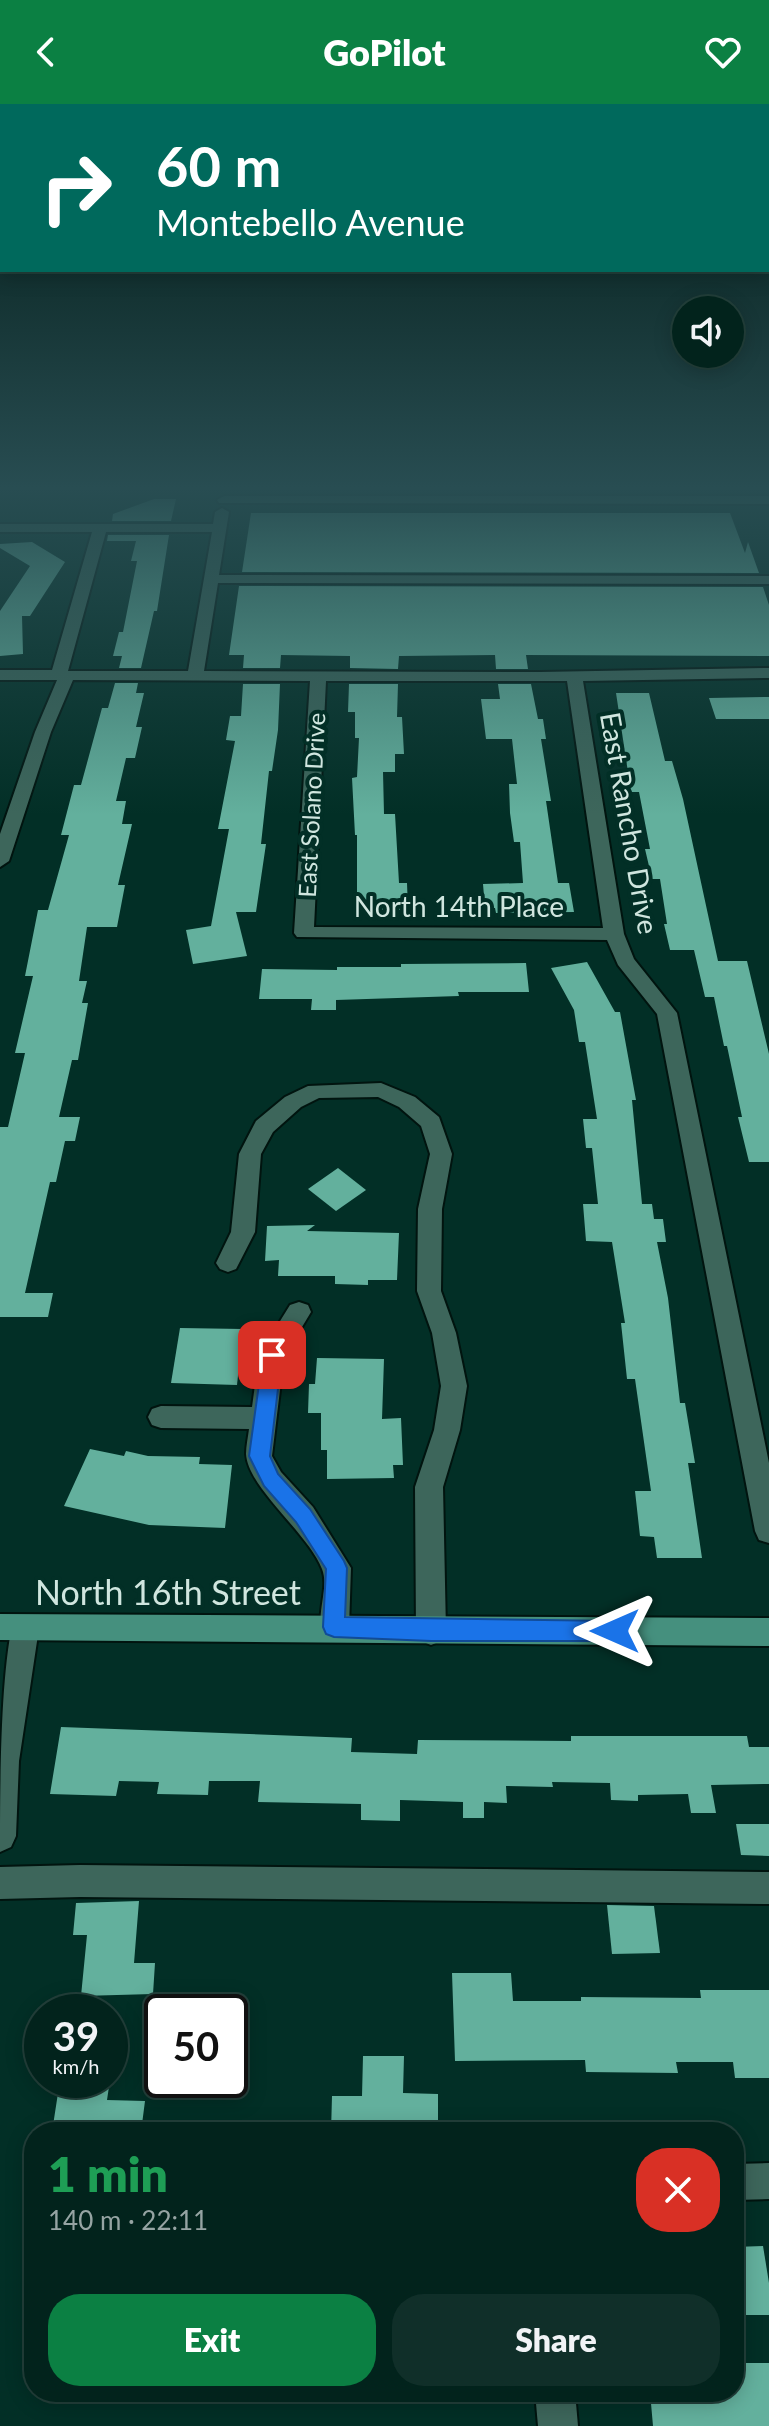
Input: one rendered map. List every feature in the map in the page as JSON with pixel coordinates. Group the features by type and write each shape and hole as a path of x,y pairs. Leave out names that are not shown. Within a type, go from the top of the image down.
{"main road":[{"name":"North 16th Street","path":"12,1628 334,1627 431,1631 769,1632"}],"street":[{"path":"0,861 63,675 83,597"},
{"path":"195,676 207,597"},
{"path":"0,675 769,673"},
{"name":"East Rancho Drive","path":"574,675 614,934 625,961 667,1013 769,1531"},
{"name":"East Solano Drive","path":"304,933 318,676"},
{"name":"North 14th Place","path":"304,933 614,934"},
{"path":"228,1263 243,1232 250,1154 264,1127 293,1102 316,1091 381,1090 407,1102 431,1122 441,1154 430,1209 429,1291 444,1333 454,1386 447,1430 429,1487 431,1631"},
{"path":"299,1312 272,1355 259,1456 271,1480 303,1516 337,1568 334,1627"},
{"path":"161,1417 262,1418"},
{"path":"0,1836 12,1628"},
{"path":"0,1883 769,1888"},
{"path":"744,2182 769,2181"},
{"path":"556,2402 558,2426"}],"building":[{"path":"9,597 42,597 30,616 22,616 23,654 0,656 0,611"},
{"path":"130,597 159,597 141,668 119,668 122,656 113,656 119,632 123,632"},
{"path":"237,597 766,597 769,605 769,656 526,655 528,669 496,669 495,655 399,656 398,669 350,668 350,656 281,655 280,668 243,668 244,655 229,655"},
{"path":"115,683 138,683 136,693 144,693 136,727 142,727 135,758 126,758 116,801 126,801 122,824 132,824 118,885 125,885 117,927 87,927 79,981 87,981 82,1003 88,1003 78,1060 72,1060 59,1117 80,1117 75,1141 65,1141 56,1182 50,1182 25,1293 53,1293 48,1317 0,1317 0,1127 8,1127 25,1053 15,1053 33,976 25,976 38,910 48,910 69,835 61,835 74,785 81,785 102,708 108,708"},
{"path":"243,684 280,684 278,730 272,771 269,771 261,844 266,844 256,912 236,912 247,956 193,964 186,930 211,926 229,829 218,829 235,741 226,740 230,716 241,716"},
{"path":"349,684 398,684 397,717 402,717 404,754 395,754 395,772 383,772 384,814 395,814 399,883 407,883 408,910 357,910 357,835 352,778 357,777 359,738 355,738 355,712 348,712"},
{"path":"498,684 531,684 538,719 543,719 546,739 541,739 551,801 546,801 558,883 569,883 574,912 496,913 495,908 485,908 483,884 523,883 520,842 514,842 510,813 509,784 517,784 512,739 486,739 481,699 500,699"},
{"path":"616,693 649,693 665,761 672,761 683,799 718,961 747,961 769,1054 769,1162 749,1162 738,1117 742,1117 727,1046 724,1046 714,997 705,997 694,950 670,950 660,879 652,879 645,849 650,849 639,792 631,792"},
{"path":"769,697 769,719 716,719 709,698"},
{"path":"587,962 615,1012 620,1012 636,1100 632,1100 642,1204 652,1204 654,1219 663,1219 666,1242 657,1242 668,1298 680,1403 685,1403 695,1463 688,1463 702,1558 657,1558 654,1537 640,1536 635,1491 651,1491 635,1379 627,1379 621,1323 625,1323 612,1242 586,1241 583,1204 598,1204 592,1148 586,1148 583,1119 597,1119 585,1042 579,1042 574,1010 551,968"},
{"path":"526,963 529,992 458,992 459,996 336,1000 336,1010 311,1010 312,999 259,999 262,969 337,970 337,967 401,967 401,964"},
{"path":"338,1168 366,1190 336,1211 308,1189"},
{"path":"315,1225 307,1231 399,1233 397,1280 368,1280 368,1285 335,1284 335,1276 278,1276 279,1260 265,1261 267,1226"},
{"path":"180,1328 243,1329 237,1385 171,1383"},
{"path":"317,1358 384,1359 382,1419 401,1418 403,1465 393,1465 394,1478 327,1479 327,1450 321,1450 321,1413 308,1413 309,1384 315,1384"},
{"path":"90,1449 124,1456 126,1451 148,1456 200,1457 199,1464 232,1465 225,1528 149,1525 64,1506"},
{"path":"61,1727 352,1738 351,1752 417,1754 418,1740 571,1741 571,1736 747,1736 749,1747 769,1747 769,1784 711,1785 716,1813 691,1813 688,1794 638,1795 638,1801 611,1800 610,1783 552,1782 553,1787 506,1786 507,1803 484,1802 484,1818 463,1818 463,1802 400,1800 400,1821 361,1820 361,1804 258,1802 260,1781 209,1781 208,1795 157,1794 159,1782 119,1781 116,1796 50,1794"},
{"path":"736,1824 769,1824 769,1856 741,1855"},
{"path":"139,1901 134,1963 155,1963 153,1994 81,1994 87,1935 73,1935 76,1903"},
{"path":"607,1905 654,1906 660,1953 612,1954"},
{"path":"452,1973 511,1973 513,2001 581,2001 581,1997 701,1998 700,1990 769,1990 769,2078 735,2078 733,2062 676,2062 678,2073 586,2072 585,2060 455,2061"},
{"path":"363,2056 404,2056 403,2093 438,2094 438,2122 331,2122 332,2096 362,2096"},
{"path":"57,2098 107,2098 145,2101 142,2122 54,2122"},
{"path":"763,2246 769,2283 769,2315 744,2315 744,2247"},
{"path":"744,2363 769,2363 769,2426 653,2426 651,2402 744,2402"}],"route":[{"path":"272,1355 259,1456 271,1480 303,1516 337,1568 334,1627 431,1631 615,1631"}]}
